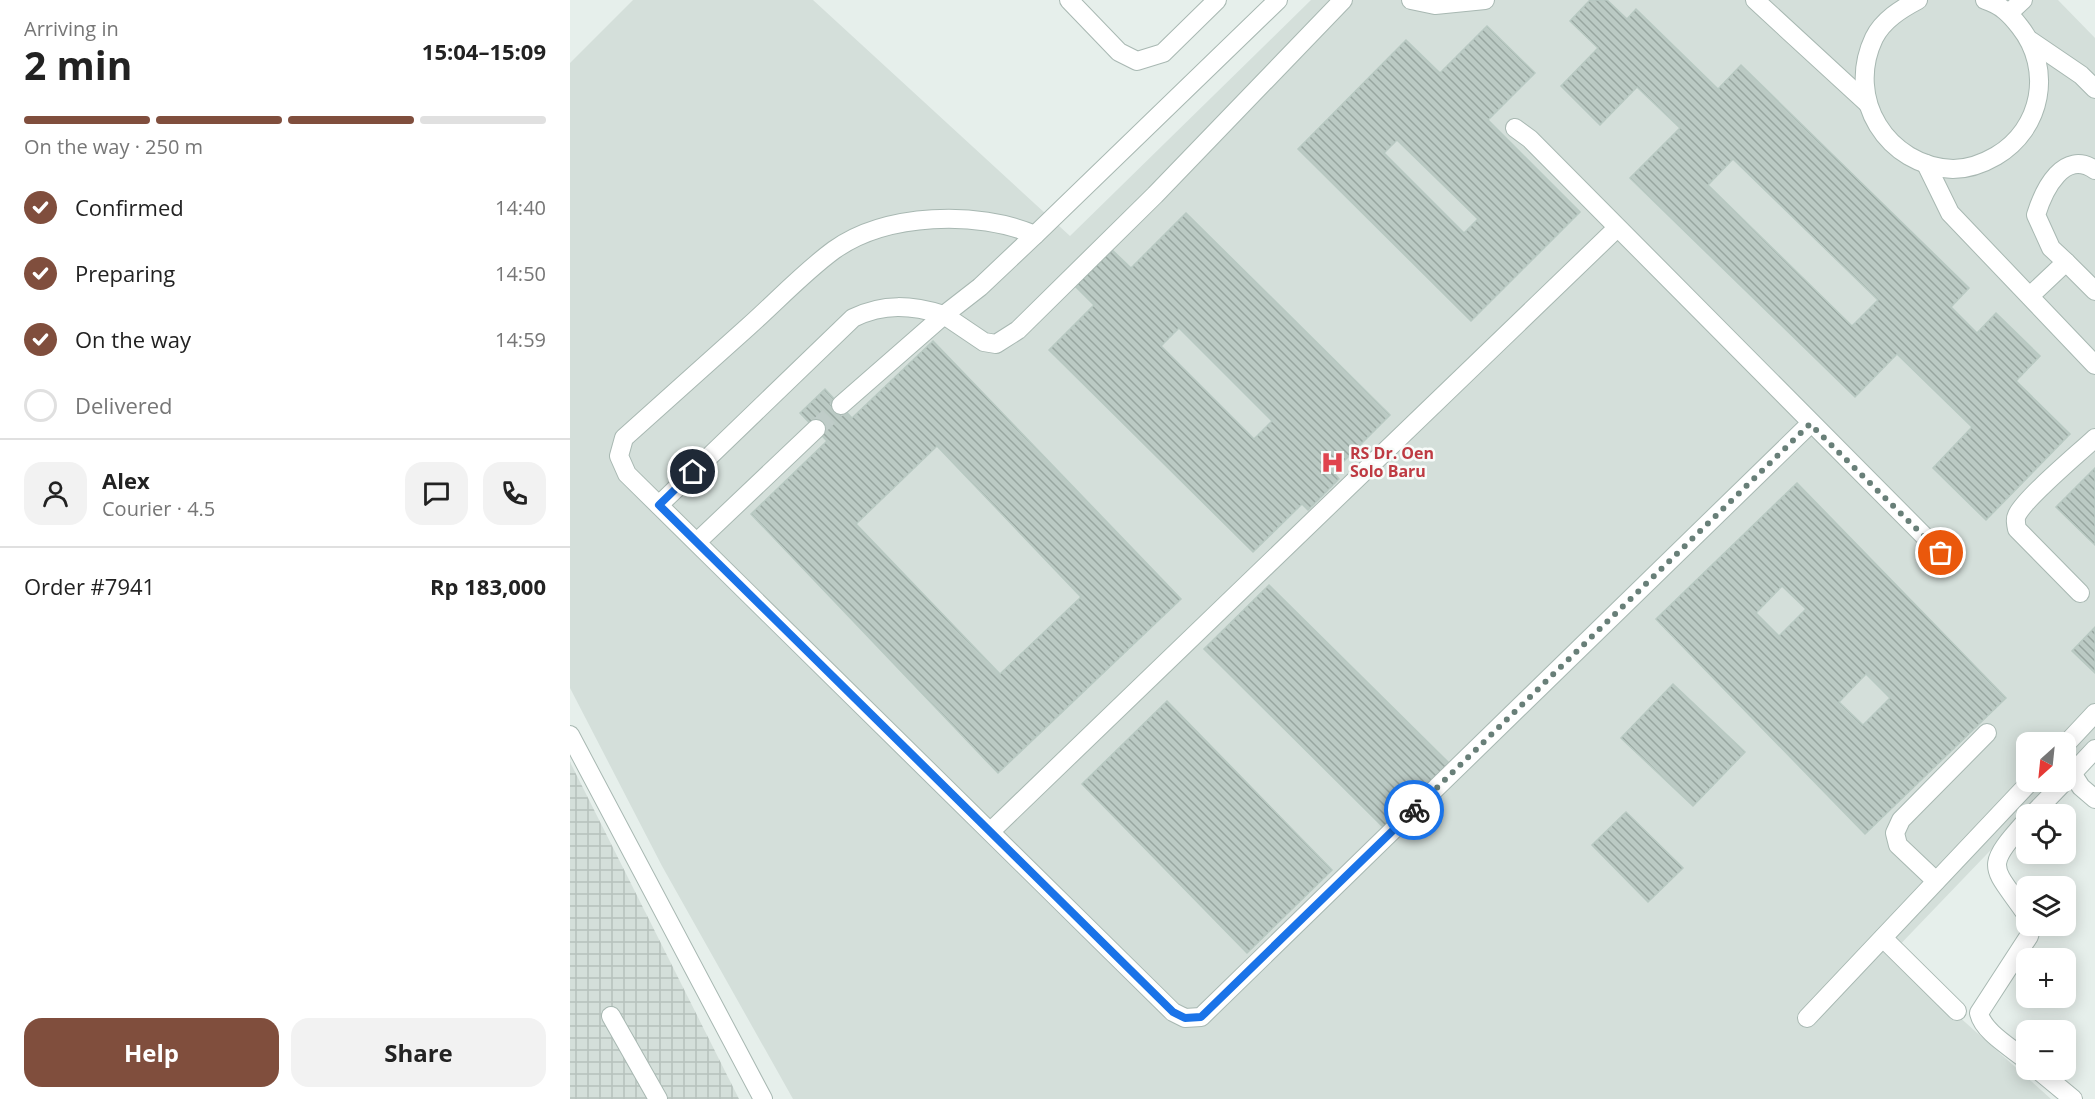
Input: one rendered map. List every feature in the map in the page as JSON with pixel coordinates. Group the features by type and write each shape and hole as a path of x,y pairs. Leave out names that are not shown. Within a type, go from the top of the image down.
{"street":[{"path":"1069,0 1119,52 1137,61 1163,53 1216,0"},
{"path":"841,405 944,315 980,287 1278,0"},
{"path":"659,505 853,318 871,309 891,306 920,308 944,315 984,342 996,344 1018,330 1155,195 1343,0"},
{"path":"1411,0 1435,5 1485,0"},
{"path":"1755,0 1867,103 1888,141 1906,156 1926,164 1955,169 1983,163 2009,148 2028,126 2039,98 2040,69 2031,41"},
{"path":"1867,103 1864,69 1875,37 1896,11 1918,0"},
{"path":"2009,13 2023,0"},
{"path":"1990,1 2009,13 2031,41 2073,69 2095,89"},
{"path":"1515,128 1530,139 1810,424 1941,553"},
{"path":"1926,164 1950,213 2095,365"},
{"path":"2095,170 2085,164 2071,164 2048,184 2036,215 2051,248 2095,291"},
{"path":"1035,235 1020,228 982,220 956,219 890,225 835,249 624,438 619,456 627,474 991,831 1161,1002 1185,1018 1201,1017 1810,424"},
{"path":"991,831 1617,228"},
{"path":"2030,297 2066,262"},
{"path":"698,542 816,429"},
{"path":"2080,593 2017,529 2015,521 2017,513 2095,438"},
{"path":"2076,733 2095,713"},
{"path":"1936,881 1898,845 1895,832 1901,820 1987,734"},
{"path":"570,735 763,1099"},
{"path":"2076,769 2095,749"},
{"path":"2076,784 2095,799"},
{"path":"1806,1018 2021,792"},
{"path":"2042,804 2054,792"},
{"path":"2016,833 2001,849 1996,866 2016,899"},
{"path":"2016,1052 1980,1020 1979,1013 2029,936"},
{"path":"1883,938 1957,1011"},
{"path":"611,1016 658,1099"},
{"path":"2050,1080 2073,1099"}],"shaded area":[{"name":"RS Dr. Oen Solo Baru","path":"633,0 813,0 1070,236 1311,0 2058,0 2095,38 2095,740 2076,760 2076,732 2016,732 2016,792 2046,792 2035,804 2016,804 2016,824 1890,955 2016,1068 2016,1080 2030,1080 2051,1099 793,1099 662,866 570,688 570,63"},
{"path":"570,762 739,1099 570,1099"}],"building":[{"path":"1590,0 1607,0 1627,19 1636,9 1718,89 1741,65 1969,288 1951,307 1977,333 1996,313 2040,356 2016,381 2070,434 1986,520 1933,468 1972,427 1897,354 1855,397 1630,178 1680,128 1637,87 1600,125 1561,86 1598,48 1570,21","holes":["1733,159 1878,300 1852,326 1708,185"]},
{"path":"1487,26 1535,73 1488,120 1580,212 1471,321 1298,149 1406,40 1440,73","holes":["1397,140 1478,219 1464,233 1384,153"]},
{"path":"1186,213 1390,415 1333,472 1339,479 1308,510 1302,504 1253,552 1049,350 1094,305 1072,283 1109,247 1131,268","holes":["1179,328 1272,421 1254,439 1161,346"]},
{"path":"933,341 1181,599 998,773 751,514 827,441 800,413 825,389 852,418","holes":["937,446 1081,597 1000,674 856,524"]},
{"path":"2095,468 2095,545 2056,507"},
{"path":"1797,483 2006,698 1865,834 1656,619","holes":["1782,586 1806,609 1779,636 1756,613","1866,674 1890,698 1863,725 1839,702"]},
{"path":"1269,585 1449,763 1384,828 1204,649"},
{"path":"2095,627 2095,673 2072,651"},
{"path":"1673,684 1745,752 1693,806 1621,738"},
{"path":"1167,701 1332,870 1247,953 1082,784"},
{"path":"1626,812 1683,868 1648,902 1592,845"}],"tunnel":[{"path":"816,429 841,405"}],"way so far":[{"path":"1414,810 1810,424 1941,553"}],"place":[{"name":"RS Dr. Oen Solo Baru","path":"1332,462"}],"route":[{"path":"693,472 659,505 991,831 1055,898 1161,1002 1185,1018 1201,1017 1414,810"}]}
